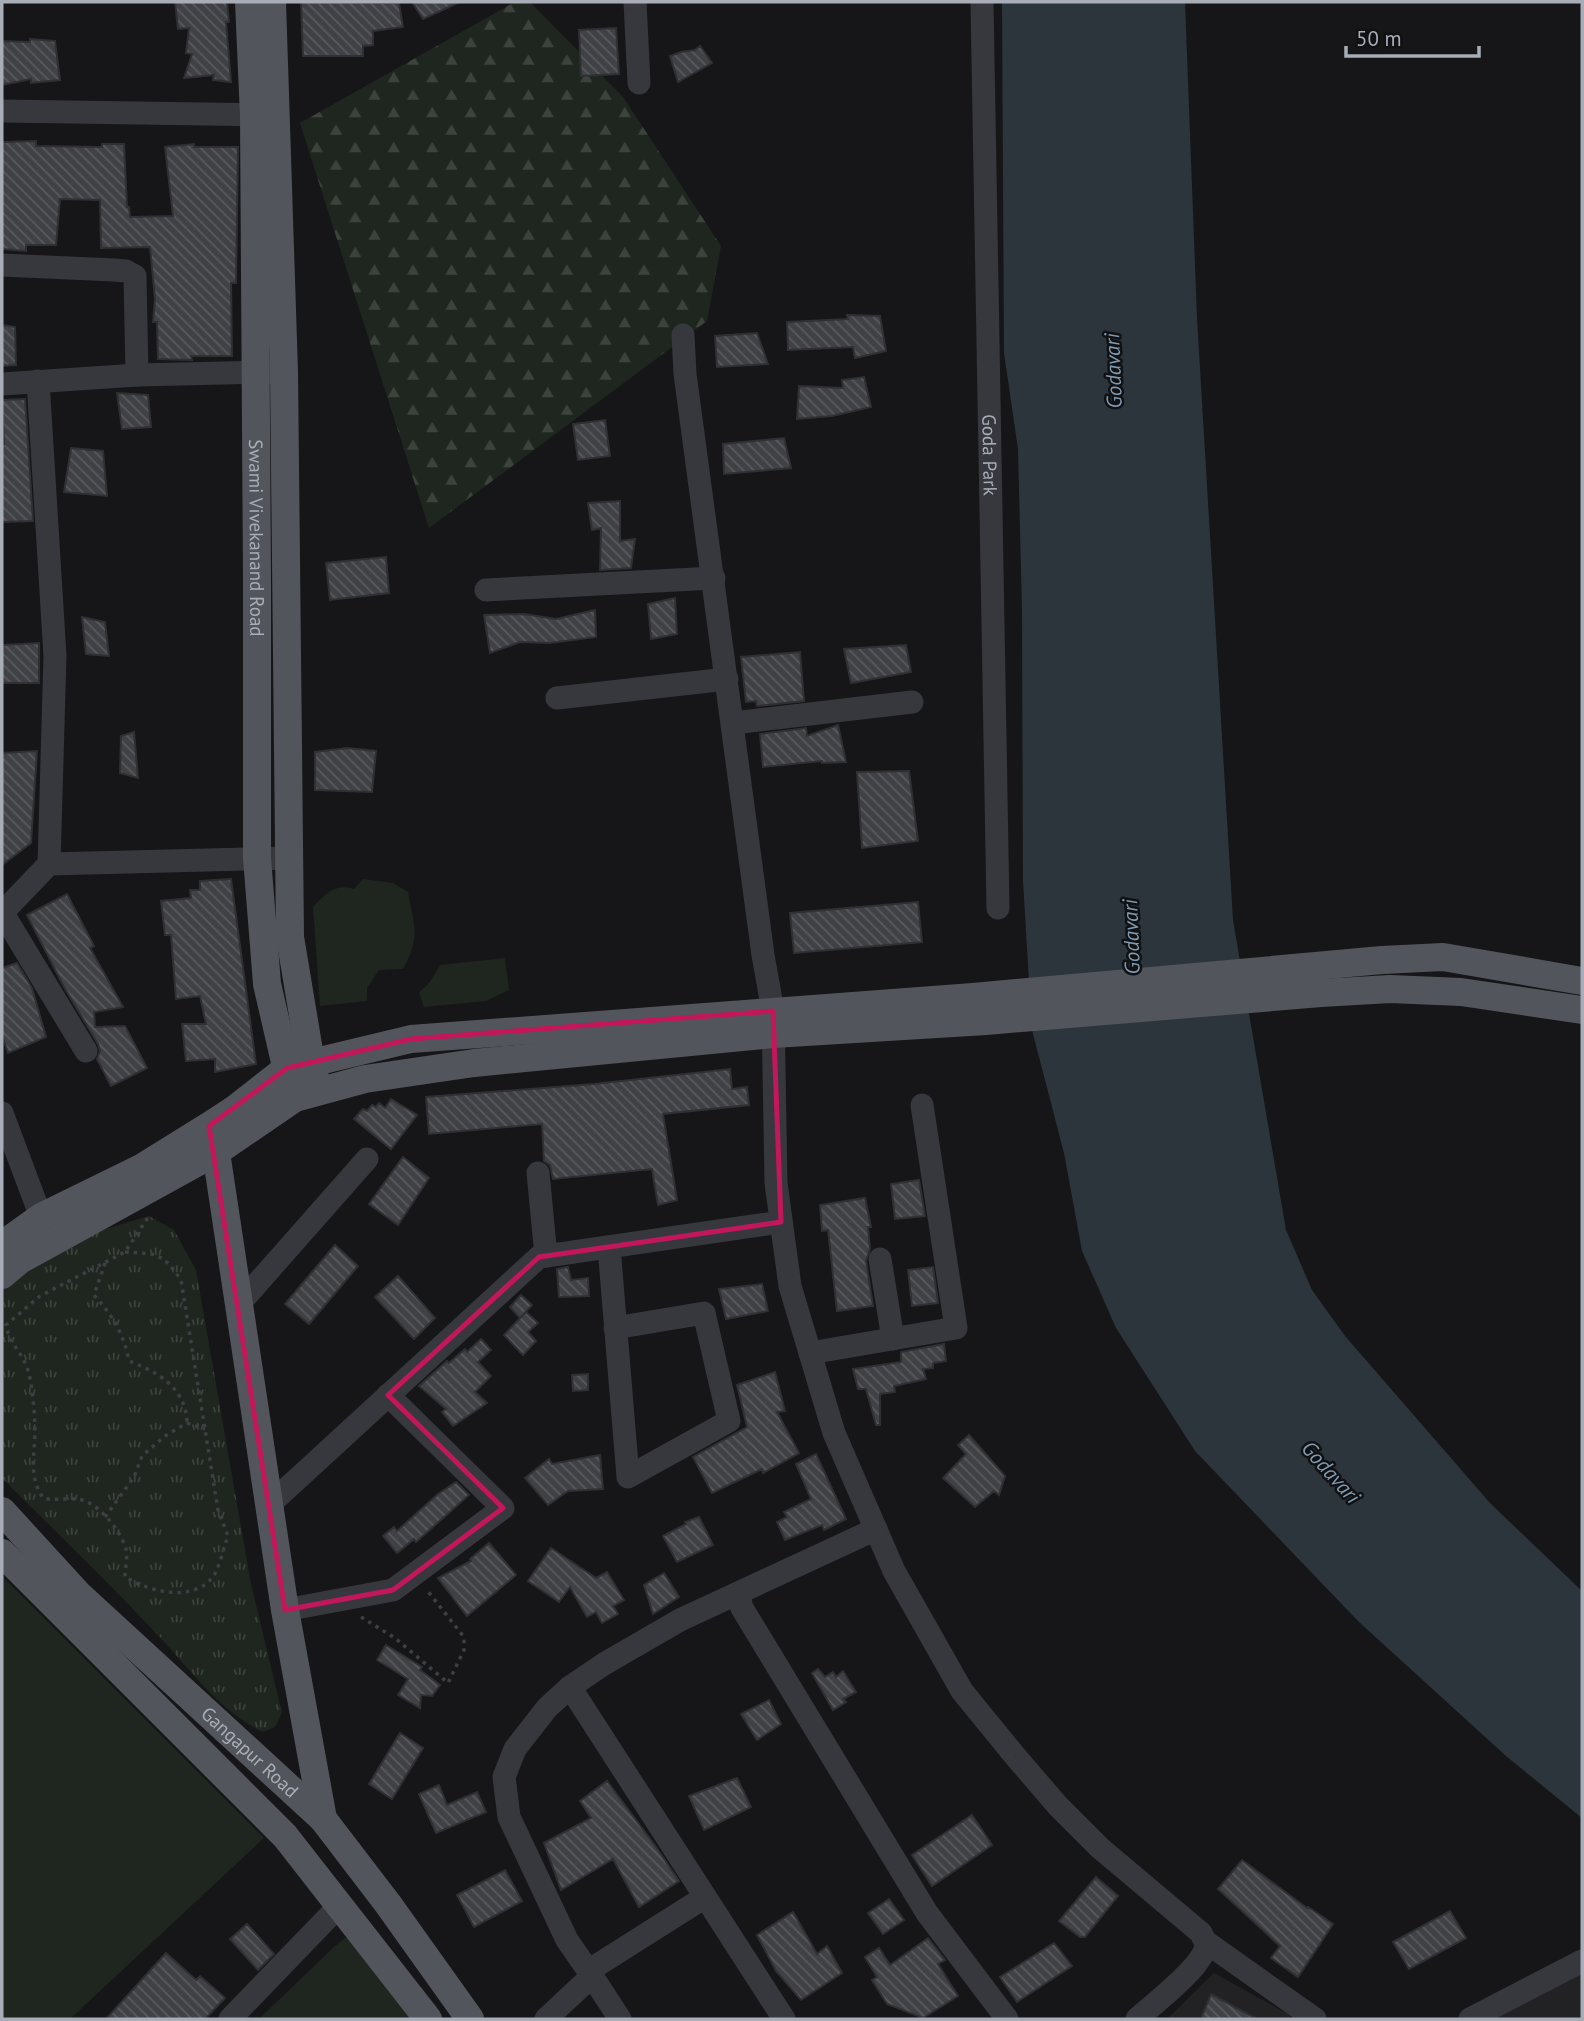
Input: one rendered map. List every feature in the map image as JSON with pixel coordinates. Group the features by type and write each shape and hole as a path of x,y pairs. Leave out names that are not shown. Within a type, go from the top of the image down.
{"main road":[{"name":"Swami Vivekanand Road","path":"249,2 265,115 255,373 257,858 267,984 298,1066"},
{"path":"272,2 265,115 284,372 290,937 298,1066 307,1094"},
{"path":"979,1009 1382,960 1443,957 1582,981"},
{"path":"2,1275 20,1260 212,1139 235,1109 298,1066 411,1039 773,1023 979,1009 1390,989 1461,992 1582,1010"},
{"path":"2,1245 41,1217 143,1167 212,1139 307,1094 365,1079 773,1023"},
{"path":"212,1139 285,1610 323,1819"},
{"name":"Gangapur Road","path":"2,1511 78,1594 323,1819 470,2019"},
{"name":"Gangapur Road","path":"2,1553 285,1836 428,2019"}],"street":[{"path":"635,2 639,83"},
{"name":"Goda Park","path":"982,2 998,908"},
{"path":"2,111 265,115"},
{"path":"2,265 114,270 126,271 135,276 137,375"},
{"path":"683,335 685,374 773,1023 776,1183 790,1286 834,1433 894,1571 962,1691 1058,1806 1100,1848 1201,1933 1206,1942 1315,2019"},
{"path":"2,384 137,375 284,372"},
{"path":"38,381 55,656 49,864 2,912 86,1051"},
{"path":"486,590 714,578"},
{"path":"557,698 727,679"},
{"path":"733,723 912,702"},
{"path":"49,864 289,858"},
{"path":"810,1353 956,1328 922,1105"},
{"path":"2,1114 41,1217"},
{"path":"239,1304 367,1159"},
{"path":"538,1174 546,1255"},
{"path":"270,1504 538,1256 782,1222"},
{"path":"609,1247 615,1328 628,1477 729,1421 704,1313 615,1328"},
{"path":"880,1259 893,1339"},
{"path":"285,1610 393,1590 503,1508 388,1395"},
{"path":"621,2019 567,1940 509,1817 504,1777 515,1749 547,1708 570,1686 680,1620 876,1529"},
{"path":"738,1593 749,1620 927,1913 1007,2019"},
{"path":"570,1686 784,2019"},
{"path":"545,2019 590,1974 705,1897"},
{"path":"230,2019 341,1905"},
{"path":"1137,2019 1193,1968 1203,1953 1206,1942"},
{"path":"1470,2019 1582,1961"}],"path":[{"path":"125,1252 149,1216"},
{"path":"125,1252 155,1254 168,1261 181,1280 218,1510 228,1536 213,1577 195,1589 170,1592 137,1585 125,1577 127,1551 121,1537 96,1504 76,1499 57,1501 43,1498 35,1485 35,1433 29,1373 20,1353 8,1339 6,1325 40,1296 125,1252"},
{"path":"106,1261 94,1295 117,1324 129,1361 158,1374 173,1386 187,1412 187,1423"},
{"path":"105,1517 134,1477 142,1456 165,1436 187,1423 205,1429"},
{"path":"337,1601 395,1638 448,1683 464,1650 464,1637 414,1574"}],"highlighted area":[{"path":"773,1011 781,1222 539,1257 388,1395 503,1508 393,1590 285,1610 209,1126 287,1068 411,1039"}],"shaded area":[{"path":"1582,1958 1582,2019 1472,2019"},
{"path":"1214,1973 1297,2019 1167,2019"}],"green space":[{"path":"515,2 530,2 623,97 721,246 707,321 429,528 300,123"},
{"path":"363,879 393,883 408,892 414,923 414,939 409,958 403,969 379,970 367,988 367,1001 320,1006 313,907 331,891 341,888 354,889"},
{"path":"505,958 509,990 486,1001 424,1007 419,993 430,982 440,965"},
{"path":"149,1216 174,1230 196,1270 251,1584 282,1713 275,1727 263,1732 217,1700 166,1644 2,1478 2,1287 99,1231"},
{"path":"2,1576 264,1838 70,2019 2,2019"},
{"path":"354,1931 415,2019 259,2019 335,1946"}],"water":[{"name":"Godavari","path":"1002,2 1185,2 1197,318 1233,920 1286,1230 1312,1290 1345,1336 1490,1503 1582,1591 1582,1818 1506,1756 1359,1622 1195,1451 1116,1328 1082,1251 1064,1153 1032,1030 1023,881 1022,610 1018,449 1004,353"}],"building":[{"path":"175,2 227,2 231,82 213,80 214,75 184,78 192,54 186,53 189,28 178,29"},
{"path":"301,2 399,3 403,27 373,31 373,45 363,46 363,56 303,56"},
{"path":"412,2 460,2 423,19"},
{"path":"616,28 619,74 581,76 579,30"},
{"path":"30,39 55,41 60,80 31,83 31,79 2,85 2,41 30,42"},
{"path":"700,46 712,63 678,82 670,56 695,50"},
{"path":"36,141 36,146 102,147 102,144 124,144 127,207 130,217 173,216 165,147 194,144 194,147 238,147 236,283 231,283 232,356 191,356 192,360 158,359 157,322 153,322 155,299 150,247 101,248 100,200 60,199 56,245 26,245 26,251 2,249 2,142"},
{"path":"847,315 880,316 886,351 855,358 853,347 788,350 787,322 848,319"},
{"path":"2,325 15,327 16,365 2,366"},
{"path":"757,333 768,364 717,367 715,336"},
{"path":"864,377 871,407 832,416 797,419 799,386 843,388 842,380"},
{"path":"117,393 148,395 151,427 122,429"},
{"path":"25,399 33,521 2,522 2,400"},
{"path":"605,420 610,456 578,460 573,424"},
{"path":"784,438 791,468 724,474 723,444"},
{"path":"71,448 103,451 107,496 64,492"},
{"path":"620,501 620,541 635,539 631,568 600,570 601,528 592,530 588,503"},
{"path":"386,557 389,593 330,600 326,563"},
{"path":"675,598 677,634 651,639 648,604"},
{"path":"595,610 596,637 550,643 520,642 490,653 484,615 524,614 556,619"},
{"path":"82,617 105,622 109,656 86,654"},
{"path":"39,643 39,683 2,683 2,645"},
{"path":"906,645 911,672 851,683 844,649"},
{"path":"800,652 804,701 757,706 756,701 746,702 741,657"},
{"path":"838,725 846,762 822,761 763,767 760,734 806,728 807,736"},
{"path":"134,732 138,778 120,773 121,736"},
{"path":"347,748 376,751 372,792 315,790 315,752"},
{"path":"37,751 31,843 2,865 2,753"},
{"path":"909,771 918,841 862,848 857,772"},
{"path":"231,879 256,1064 215,1072 215,1059 186,1061 182,1024 206,1024 200,996 176,999 171,935 165,935 161,901 191,898 190,890 200,890 200,881"},
{"path":"67,894 94,946 90,948 123,1007 94,1012 95,1027 125,1026 147,1068 111,1086 97,1059 100,1051 98,1044 64,987 27,915"},
{"path":"918,902 922,942 794,953 790,913"},
{"path":"17,963 32,988 46,1037 8,1053 2,1035 2,968"},
{"path":"730,1069 732,1089 747,1087 749,1105 663,1114 677,1200 658,1205 652,1169 553,1179 550,1165 544,1161 542,1124 429,1134 426,1097 594,1084"},
{"path":"391,1099 417,1115 391,1149 354,1119 363,1109 367,1111 372,1105 376,1107 379,1103 385,1108"},
{"path":"403,1157 429,1178 398,1225 369,1204"},
{"path":"919,1180 925,1216 895,1219 891,1184"},
{"path":"865,1198 871,1227 868,1227 870,1249 866,1261 873,1306 837,1311 828,1230 822,1231 820,1205"},
{"path":"335,1245 358,1266 309,1324 285,1304"},
{"path":"568,1267 571,1280 588,1278 589,1296 559,1297 557,1269"},
{"path":"933,1267 938,1303 912,1306 908,1270"},
{"path":"398,1276 435,1318 414,1339 375,1297"},
{"path":"762,1284 768,1311 726,1319 719,1289"},
{"path":"521,1295 532,1305 520,1318 510,1307"},
{"path":"526,1312 538,1323 528,1332 536,1341 523,1355 504,1335"},
{"path":"481,1339 491,1350 478,1362 491,1376 475,1392 487,1403 453,1426 442,1412 446,1409 419,1386 447,1361 449,1363 465,1349 467,1352"},
{"path":"944,1344 946,1361 933,1363 933,1368 923,1369 926,1379 894,1386 895,1392 880,1394 880,1425 876,1425 866,1389 858,1389 853,1369 901,1362 901,1352"},
{"path":"775,1372 785,1411 777,1412 799,1453 763,1473 762,1469 712,1493 693,1457 747,1427 737,1385"},
{"path":"588,1374 588,1390 573,1391 572,1375"},
{"path":"969,1435 1005,1476 999,1495 994,1491 975,1507 943,1478 966,1454 958,1445"},
{"path":"816,1454 846,1519 824,1530 822,1525 785,1540 777,1522 787,1517 784,1512 811,1499 796,1464"},
{"path":"600,1455 603,1489 568,1491 548,1505 525,1478 549,1459 552,1464"},
{"path":"456,1482 469,1495 416,1542 414,1539 397,1553 383,1536 394,1527 397,1531 438,1494"},
{"path":"699,1517 713,1545 677,1562 663,1536 686,1524 685,1522"},
{"path":"489,1543 516,1575 467,1616 438,1578 471,1561 470,1559"},
{"path":"551,1548 596,1578 607,1572 624,1600 613,1606 618,1614 602,1623 596,1612 587,1617 570,1587 559,1602 528,1581"},
{"path":"664,1573 679,1597 653,1614 644,1585"},
{"path":"386,1645 422,1667 420,1670 440,1685 432,1696 421,1695 420,1708 398,1695 408,1679 377,1660"},
{"path":"818,1669 825,1677 833,1672 836,1677 843,1671 856,1692 843,1699 846,1702 833,1710 812,1673"},
{"path":"769,1700 781,1724 757,1740 741,1714"},
{"path":"400,1733 423,1748 392,1799 369,1784"},
{"path":"737,1778 751,1807 704,1830 689,1796"},
{"path":"607,1781 679,1881 639,1907 613,1859 561,1890 544,1843 591,1818 580,1801"},
{"path":"439,1785 447,1805 477,1792 486,1812 436,1833 419,1794"},
{"path":"972,1815 992,1845 932,1886 912,1855"},
{"path":"1242,1860 1333,1924 1298,1977 1271,1958 1280,1946 1218,1889"},
{"path":"505,1870 522,1901 474,1927 457,1895"},
{"path":"1096,1877 1118,1896 1085,1937 1080,1937 1059,1921"},
{"path":"889,1899 904,1920 883,1934 868,1913"},
{"path":"1450,1911 1466,1938 1409,1969 1393,1942"},
{"path":"793,1912 817,1954 827,1946 842,1973 801,2000 776,1971 757,1935"},
{"path":"247,1924 274,1954 258,1970 230,1939"},
{"path":"928,1938 945,1960 938,1964 958,1996 923,2018 887,2004 872,1980 877,1977 865,1957 879,1948 890,1965"},
{"path":"1054,1943 1072,1966 1017,2002 1000,1977"},
{"path":"166,1953 196,1980 200,1976 225,1998 205,2019 106,2019"},
{"path":"1211,1994 1257,2019 1201,2019"}]}
